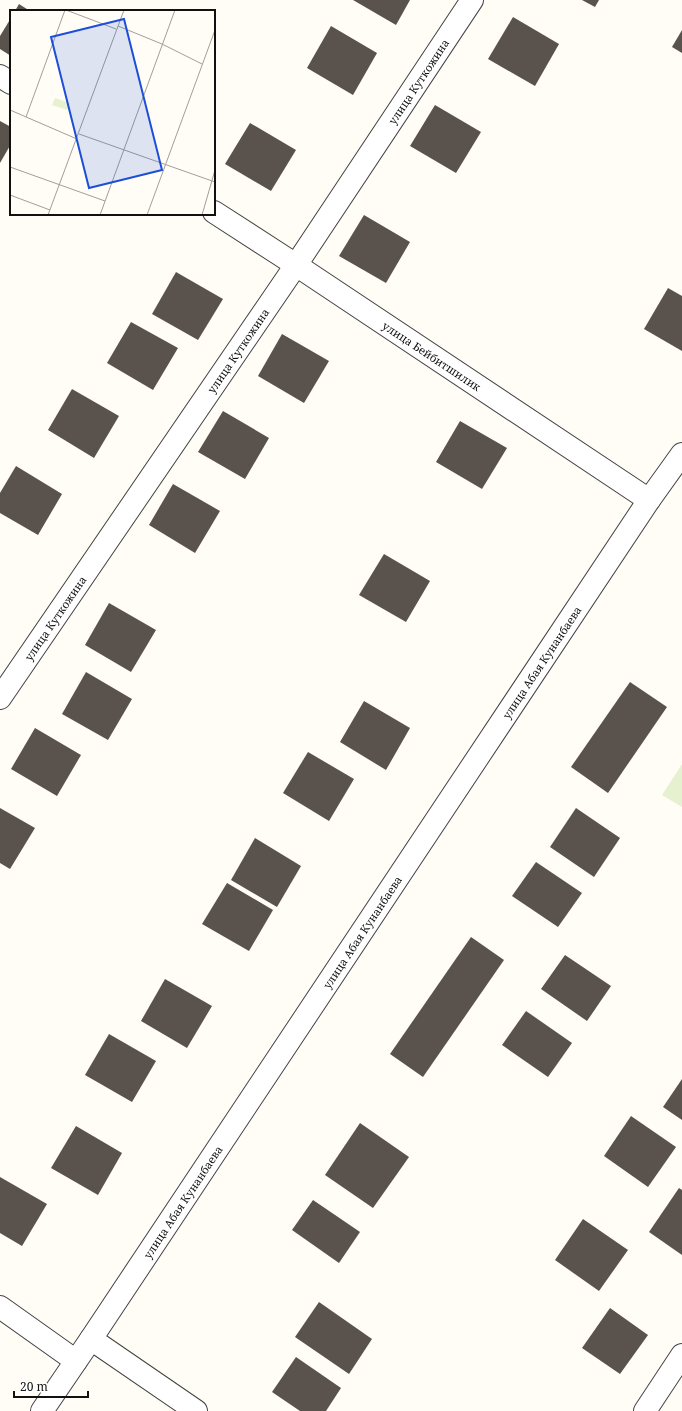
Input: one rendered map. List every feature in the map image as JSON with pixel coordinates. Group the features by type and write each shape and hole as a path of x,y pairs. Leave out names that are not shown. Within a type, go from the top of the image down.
{"street":[{"name":"улица Куткожина","path":"0,698 296,265 472,0"},
{"path":"0,76 10,82"},
{"name":"улица Бейбитшилик","path":"215,213 649,500"},
{"name":"улица Абая Кунанбаева","path":"42,1411 649,500 681,457"},
{"path":"0,1307 76,1361"},
{"path":"91,1339 196,1411"},
{"path":"645,1411 682,1356"}],"green space":[{"path":"682,764 682,807 662,795"}],"building":[{"path":"353,0 410,0 396,25"},
{"path":"582,0 599,0 595,7"},
{"path":"19,4 28,10 16,10"},
{"path":"513,17 559,44 535,86 488,59"},
{"path":"10,20 10,55 0,49 0,36"},
{"path":"331,26 377,53 353,95 307,68"},
{"path":"682,30 682,53 672,47"},
{"path":"435,105 481,132 456,173 410,146"},
{"path":"0,121 10,126 10,146 0,163"},
{"path":"250,123 296,150 271,191 225,164"},
{"path":"364,215 410,242 386,283 339,256"},
{"path":"176,272 223,299 198,340 152,314"},
{"path":"668,288 682,296 682,351 644,329"},
{"path":"131,322 178,348 153,390 107,363"},
{"path":"282,334 329,361 304,403 258,376"},
{"path":"72,389 119,416 94,458 48,430"},
{"path":"223,411 269,438 245,479 198,452"},
{"path":"460,421 507,448 482,489 436,462"},
{"path":"16,466 62,494 38,535 0,513 0,493"},
{"path":"173,484 220,511 195,553 149,525"},
{"path":"384,554 430,581 406,622 359,595"},
{"path":"109,603 156,630 131,672 85,645"},
{"path":"86,672 132,699 108,740 62,714"},
{"path":"630,682 667,707 608,793 571,767"},
{"path":"364,701 410,728 386,770 340,742"},
{"path":"35,728 81,755 57,796 11,769"},
{"path":"308,752 354,779 329,821 283,793"},
{"path":"0,808 35,828 10,869 0,863"},
{"path":"576,808 620,838 594,877 550,847"},
{"path":"255,838 301,866 277,907 231,880"},
{"path":"536,862 582,893 558,927 512,896"},
{"path":"227,883 273,910 249,951 202,924"},
{"path":"471,937 504,960 423,1077 390,1054"},
{"path":"565,955 611,986 587,1021 541,989"},
{"path":"165,979 212,1006 187,1048 141,1021"},
{"path":"526,1011 572,1043 548,1077 502,1045"},
{"path":"109,1034 156,1061 132,1102 85,1075"},
{"path":"682,1079 682,1120 663,1107"},
{"path":"631,1116 676,1147 648,1187 604,1156"},
{"path":"360,1123 409,1157 373,1208 325,1175"},
{"path":"76,1126 122,1153 98,1195 51,1168"},
{"path":"0,1177 47,1204 22,1246 0,1233"},
{"path":"679,1188 682,1190 682,1255 649,1232"},
{"path":"313,1200 360,1232 339,1263 292,1230"},
{"path":"583,1219 628,1250 599,1291 555,1260"},
{"path":"319,1302 372,1339 349,1374 295,1337"},
{"path":"610,1308 648,1335 620,1374 582,1348"},
{"path":"296,1357 341,1388 326,1411 300,1411 272,1392"}]}
